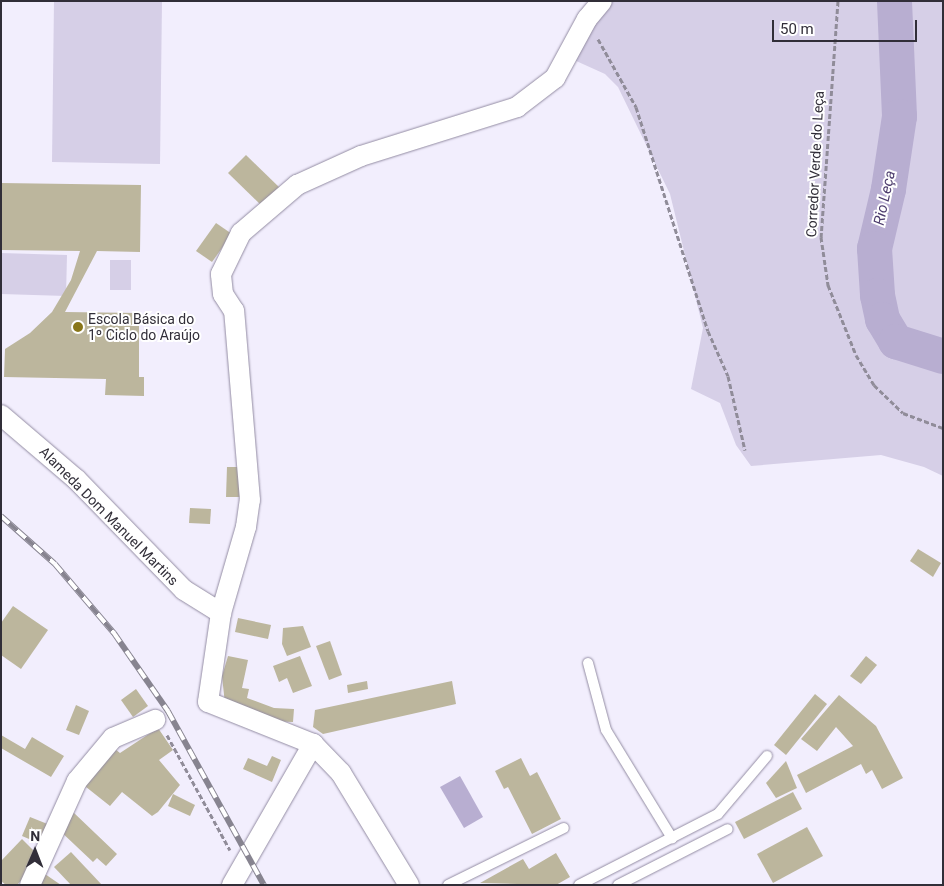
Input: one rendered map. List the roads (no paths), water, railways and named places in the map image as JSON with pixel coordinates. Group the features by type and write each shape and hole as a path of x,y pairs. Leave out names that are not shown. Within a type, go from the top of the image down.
{"street":[{"path":"408,885 341,773 313,744 208,702 221,613 246,527 250,500 240,404 238,343 234,311 223,294 221,274 241,233 297,185 327,169 517,107 555,78 587,19 602,1"},
{"name":"Alameda Dom Manuel Martins","path":"1,415 76,479 184,590 221,613"},
{"path":"30,885 76,782 113,738 155,720"},
{"path":"236,878 313,744"}],"lane":[{"path":"588,663 606,730 672,838"},
{"path":"579,885 718,814 767,756"},
{"path":"448,885 564,828"},
{"path":"618,885 728,829"}],"waterway":[{"name":"Rio Leça","path":"894,1 899,116 888,189 874,248 877,295 882,319 895,341 943,356"}],"railway":[{"path":"1,516 55,564 114,633 168,711 264,885"}],"place":[{"name":"Escola Básica do 1º Ciclo do Araújo","path":"78,327"}]}
